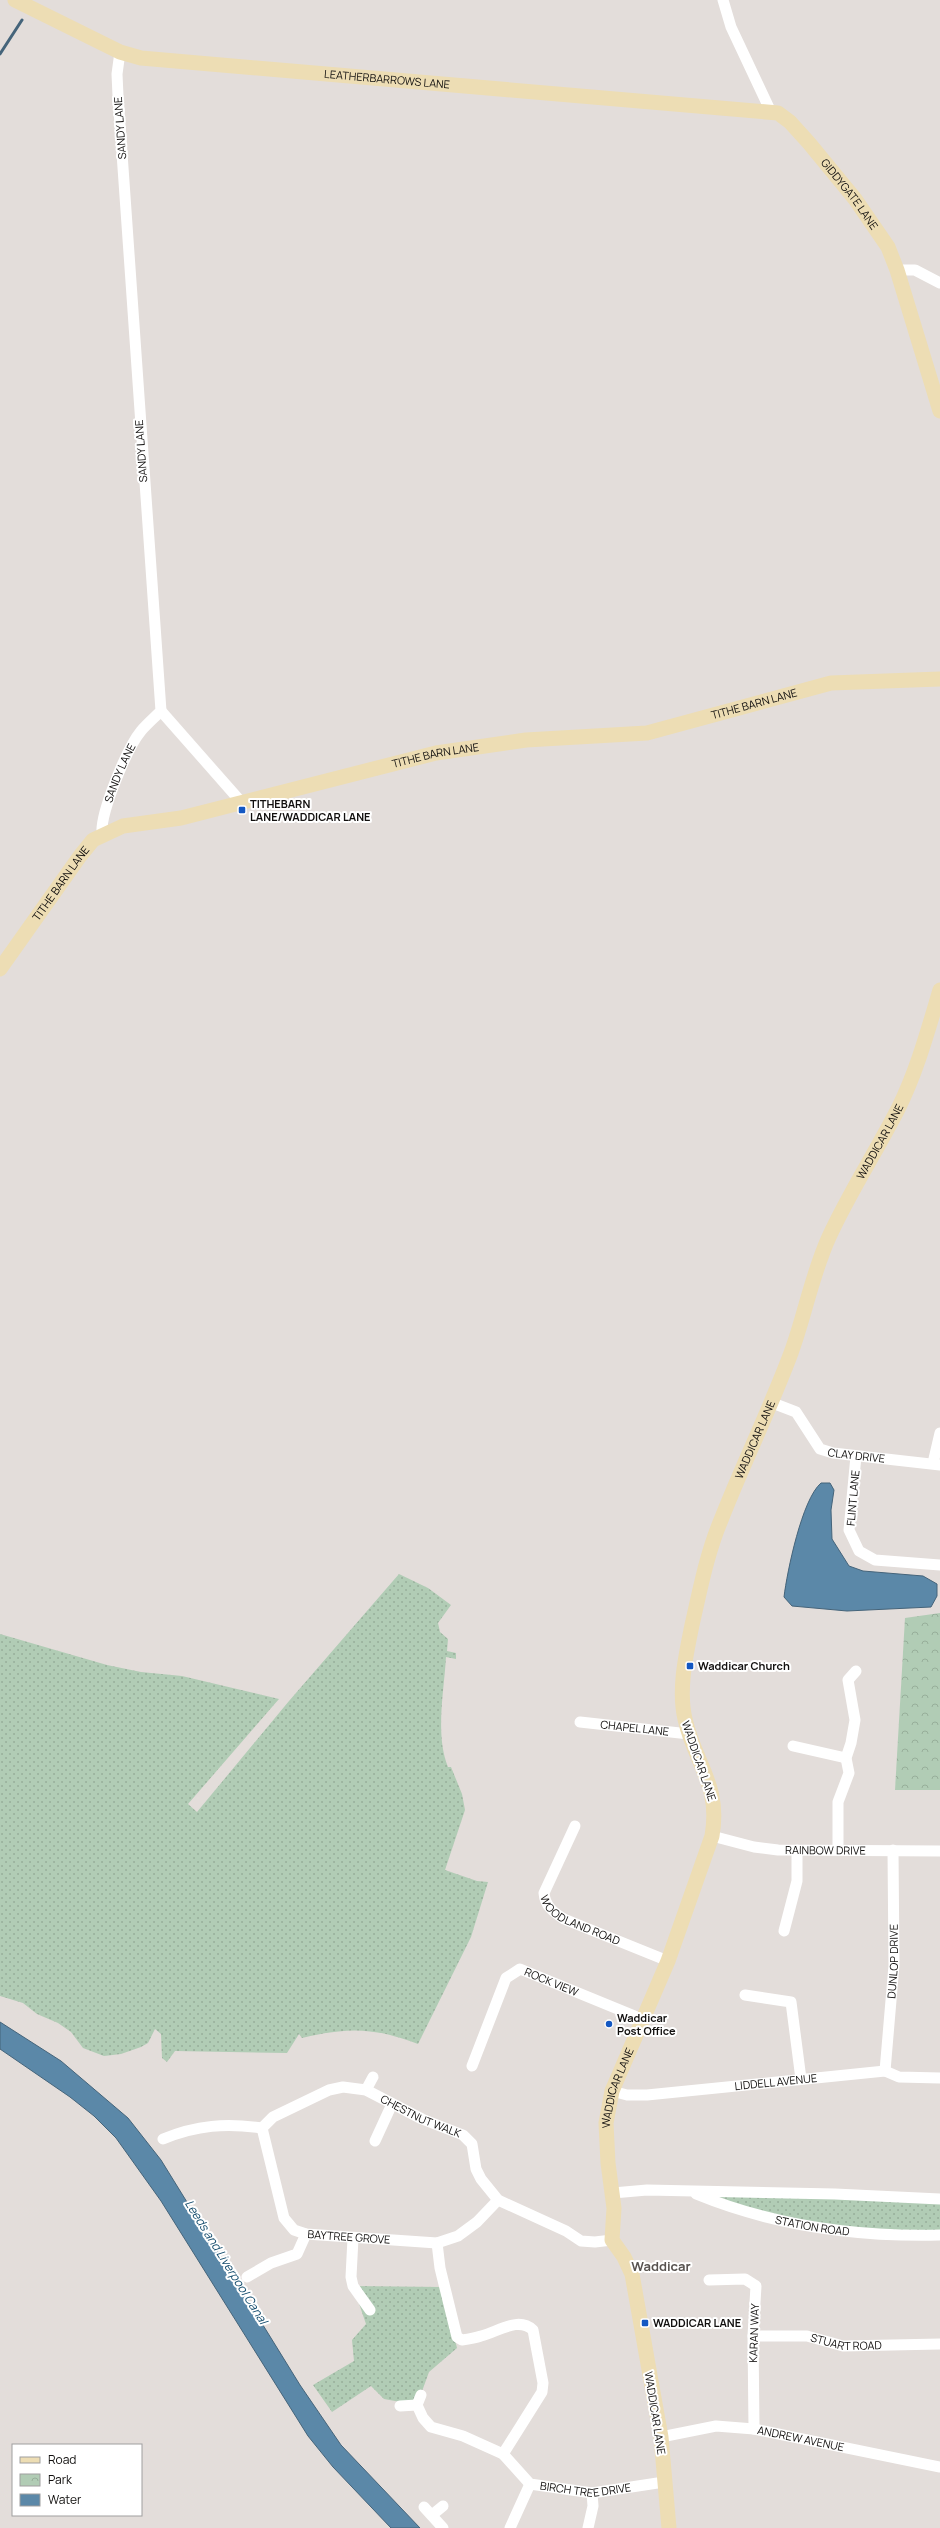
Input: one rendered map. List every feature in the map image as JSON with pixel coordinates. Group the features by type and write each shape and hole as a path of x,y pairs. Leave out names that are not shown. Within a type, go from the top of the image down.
{"street":[{"name":"LEATHERBARROWS LANE","path":"15,0 120,52 141,58 177,63 771,112"},
{"path":"723,0 731,27 771,112"},
{"name":"SANDY LANE","path":"102,834 104,814 131,747 141,731 161,711 118,96 117,74 120,52"},
{"name":"GIDDYGATE LANE","path":"771,112 790,122 855,199 888,247 897,270 940,411"},
{"path":"897,270 915,270 940,283"},
{"name":"TITHE BARN LANE","path":"0,969 93,840 102,834 123,826 181,818 389,763 436,753 526,740 647,733 831,683 940,679"},
{"path":"161,711 242,803"},
{"name":"WADDICAR LANE","path":"669,2528 660,2437 632,2274 624,2257 612,2240 613,2193 606,2144 606,2123 612,2090 668,1961 712,1836 715,1819 712,1791 689,1734 682,1697 692,1626 706,1565 720,1522 791,1353 816,1271 829,1236 898,1108 918,1063 940,990"},
{"name":"CLAY DRIVE","path":"770,1402 796,1412 820,1449 833,1453 856,1456 936,1464"},
{"path":"936,1464 940,1433"},
{"name":"FLINT LANE","path":"856,1456 849,1530 859,1551 876,1560 940,1565"},
{"path":"838,1850 838,1802 849,1773 846,1758 851,1743 855,1720 848,1680 856,1671"},
{"name":"CHAPEL LANE","path":"580,1722 689,1734"},
{"path":"793,1746 846,1758"},
{"name":"WOODLAND ROAD","path":"575,1826 544,1893 544,1901 552,1912 564,1919 668,1961"},
{"name":"RAINBOW DRIVE","path":"712,1836 754,1847 797,1850 940,1851"},
{"path":"784,1931 797,1882 797,1850"},
{"name":"DUNLOP DRIVE","path":"885,2071 894,1965 893,1850"},
{"name":"ROCK VIEW","path":"472,2066 506,1978 520,1969 642,2019"},
{"path":"745,1995 791,2002 802,2079"},
{"name":"LIDDELL AVENUE","path":"612,2090 627,2095 647,2095 885,2071 899,2076 940,2078"},
{"path":"366,2090 373,2076"},
{"name":"CHESTNUT WALK","path":"262,2128 273,2117 329,2090 343,2087 366,2090 422,2119 463,2135 472,2144 476,2169 481,2179 498,2200 566,2231 581,2241 595,2242 612,2240"},
{"path":"375,2141 392,2104"},
{"path":"164,2139 188,2129 241,2125 262,2128"},
{"name":"BAYTREE GROVE","path":"262,2128 284,2218 294,2230 306,2234 437,2243 458,2236 477,2222 498,2200"},
{"name":"STATION ROAD","path":"613,2193 647,2190 835,2194 940,2199"},
{"name":"STATION ROAD","path":"690,2192 735,2210 801,2226 860,2233 940,2235"},
{"path":"246,2277 271,2263 297,2254 306,2234"},
{"path":"353,2238 351,2277 353,2286 370,2310"},
{"path":"437,2243 440,2268 457,2337 462,2340 482,2336 519,2324 528,2325 533,2330 543,2383 542,2392 503,2454"},
{"name":"KARAN WAY","path":"709,2280 745,2279 756,2286 753,2336 754,2429"},
{"name":"STUART ROAD","path":"753,2336 807,2336 843,2346 940,2344"},
{"name":"BIRCH TREE DRIVE","path":"400,2406 419,2400 423,2418 431,2427 463,2436 503,2454 530,2484 592,2493 664,2482"},
{"name":"ANDREW AVENUE","path":"660,2437 716,2426 754,2429 940,2467"},
{"path":"510,2528 530,2484"},
{"path":"588,2528 593,2506 592,2493"},
{"path":"443,2506 428,2511 443,2528"}],"green space":[{"path":"399,1574 428,1588 451,1605 438,1623 440,1632 448,1639 447,1651 456,1653 456,1659 446,1657 441,1727 444,1755 448,1767 451,1767 462,1794 465,1810 445,1870 477,1881 488,1882 471,1937 418,2044 387,2034 360,2030 333,2032 302,2038 299,2034 287,2053 175,2051 167,2062 162,2058 161,2034 155,2029 148,2043 141,2047 121,2054 104,2056 83,2048 71,2032 58,2023 37,2014 23,2003 0,1996 0,1634 107,1665 141,1672 182,1676 279,1699 188,1804 197,1812 289,1701"},
{"path":"940,1613 940,1790 895,1790 905,1618"},
{"path":"699,2192 940,2203 940,2233 801,2226"},
{"path":"353,2286 442,2287 457,2348 429,2372 417,2405 384,2399 371,2386 332,2412 313,2385 354,2361 352,2340 366,2324"}],"water":[{"path":"821,1483 830,1483 834,1490 831,1510 832,1539 849,1566 863,1571 923,1576 937,1584 937,1596 931,1607 847,1611 792,1606 784,1597 796,1537 814,1491"},
{"path":"0,2022 61,2061 128,2118 161,2160 300,2385 341,2445 420,2528 391,2528 333,2467 308,2436 161,2201 116,2138 94,2116 70,2097 0,2049"}],"waterway":[{"path":"0,54 22,20"}],"place":[{"name":"TITHEBARN LANE/WADDICAR LANE","path":"242,810"},
{"name":"Waddicar Church","path":"690,1666"},
{"name":"Waddicar Post Office","path":"609,2024"},
{"name":"WADDICAR LANE","path":"645,2323"}],"district":[{"name":"Waddicar","path":"661,2266"}],"water label":[{"name":"Leeds and Liverpool Canal","path":"226,2262"}]}
